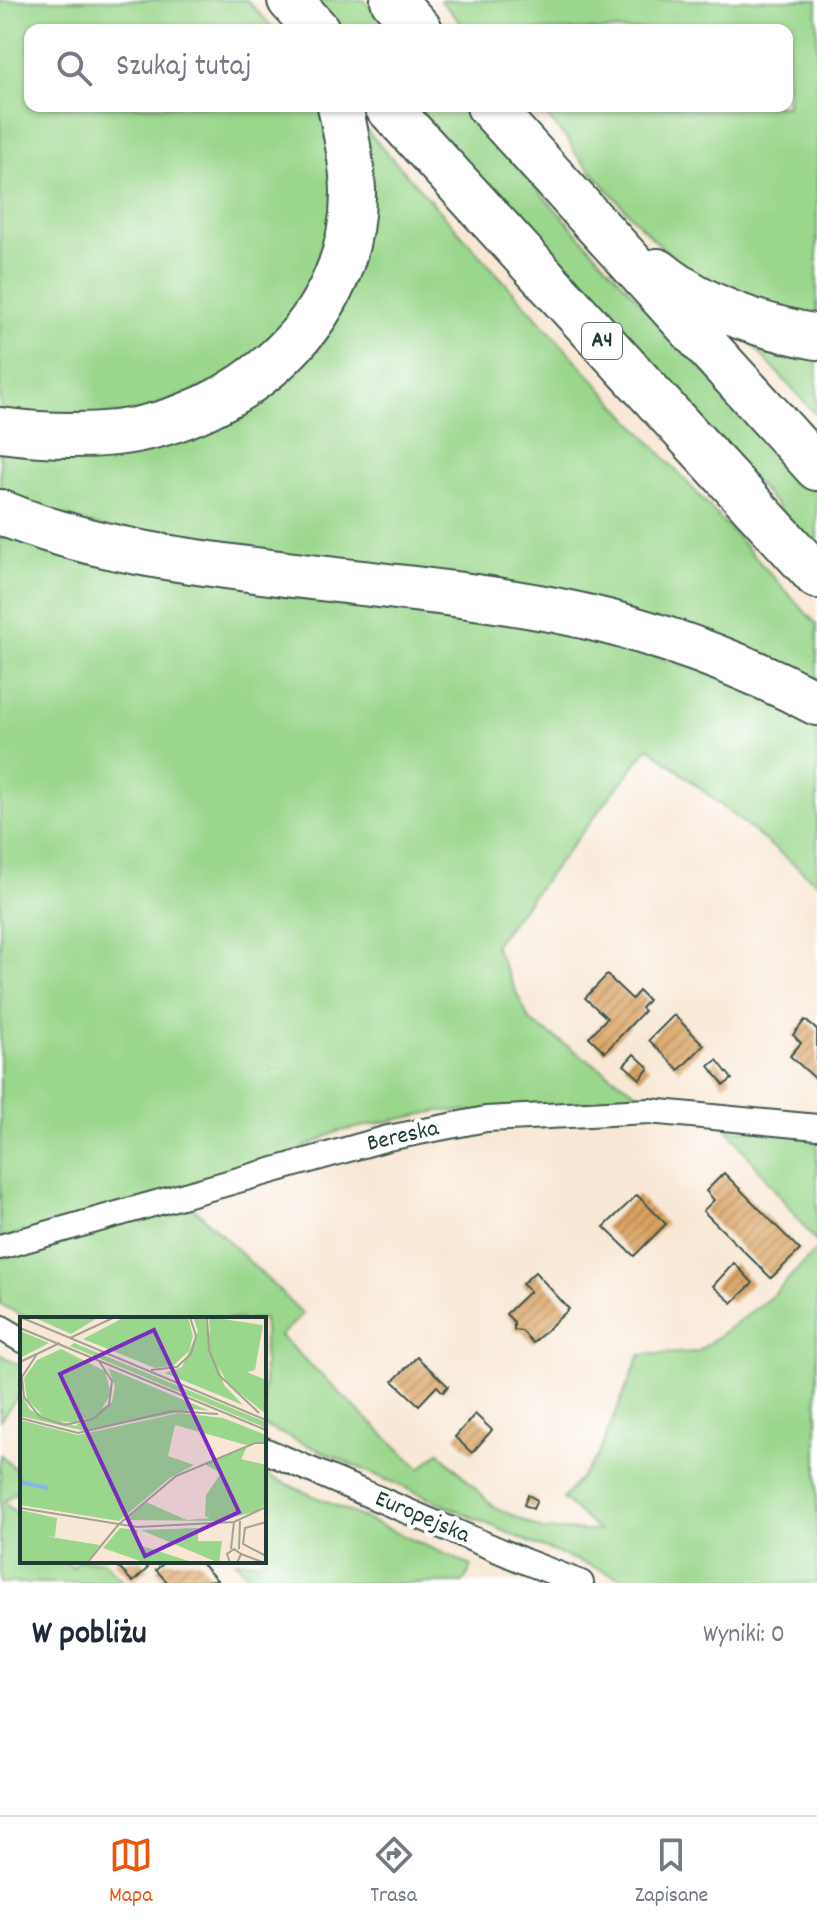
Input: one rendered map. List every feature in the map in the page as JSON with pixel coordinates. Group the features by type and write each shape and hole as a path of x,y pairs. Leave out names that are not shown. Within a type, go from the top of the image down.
{"highway":[{"path":"290,0 312,24"},
{"path":"393,0 415,24"},
{"path":"0,430 42,435 82,435 118,433 156,425 220,401 271,366 302,335 315,316 341,263 350,227 353,193 351,162 341,112"},
{"name":"A4","path":"392,112 817,576"},
{"path":"494,112 817,468"},
{"path":"585,211 670,281 715,305 774,329 817,337"},
{"path":"0,512 76,538 135,551 210,564 557,610 644,633 716,657 817,703"}],"street":[{"name":"Bereska","path":"0,1247 388,1138 486,1119 649,1111 817,1127"},
{"path":"0,1327 20,1339"},
{"name":"Europejska","path":"266,1451 581,1583"}],"green space":[{"path":"0,0 247,0 269,24 24,24 24,112 325,112 338,168 328,259 257,362 144,414 0,417"},
{"path":"316,0 364,0 386,24 338,24"},
{"path":"440,0 817,0 817,317 774,311 695,279 645,231 542,112 793,112 793,24 462,24"},
{"path":"417,112 466,112 817,495 817,550"},
{"path":"358,121 817,625 817,690 146,540 0,497 0,443 38,446 302,355"},
{"path":"753,346 817,357 817,416"},
{"path":"0,525 571,629 719,677 817,724 817,883 649,747 494,945 530,1021 651,1102 439,1111 336,1132 279,1160 0,1239"},
{"path":"727,1129 817,1136 817,1243"},
{"path":"190,1204 303,1314 280,1336 420,1469 439,1452 493,1506 543,1530 599,1531 563,1499 598,1456 640,1355 697,1352 771,1297 817,1249 817,1583 636,1583 531,1543 266,1427 266,1317 24,1317 0,1304 0,1259"},
{"path":"0,1354 20,1366 20,1394 0,1420"},
{"path":"0,1454 20,1474 20,1489 4,1502 20,1517 20,1563 67,1563 72,1568 77,1563 105,1563 125,1583 0,1583"},
{"path":"266,1475 472,1566 463,1583 254,1583 237,1563 266,1563"}],"building":[{"path":"607,975 632,999 639,991 648,1000 641,1008 644,1011 605,1052 589,1037 607,1018 585,998"},
{"path":"674,1015 704,1045 679,1070 649,1040"},
{"path":"805,1020 817,1030 817,1080 790,1056 801,1043 793,1035"},
{"path":"634,1054 649,1068 640,1079 624,1065"},
{"path":"717,1060 732,1079 724,1085 709,1066"},
{"path":"724,1173 800,1250 771,1278 703,1211 714,1200 706,1191"},
{"path":"637,1195 666,1224 634,1256 604,1227"},
{"path":"734,1263 753,1283 732,1303 713,1286"},
{"path":"535,1272 569,1309 533,1343 522,1331 514,1330 514,1322 506,1314 530,1291 522,1284"},
{"path":"417,1357 448,1386 443,1392 437,1386 419,1405 393,1381"},
{"path":"475,1414 492,1430 472,1453 455,1437"},
{"path":"528,1495 537,1500 533,1509 524,1505"},
{"path":"114,1563 143,1563 148,1568 133,1582"},
{"path":"164,1563 201,1563 218,1581 168,1583 156,1570"}]}
